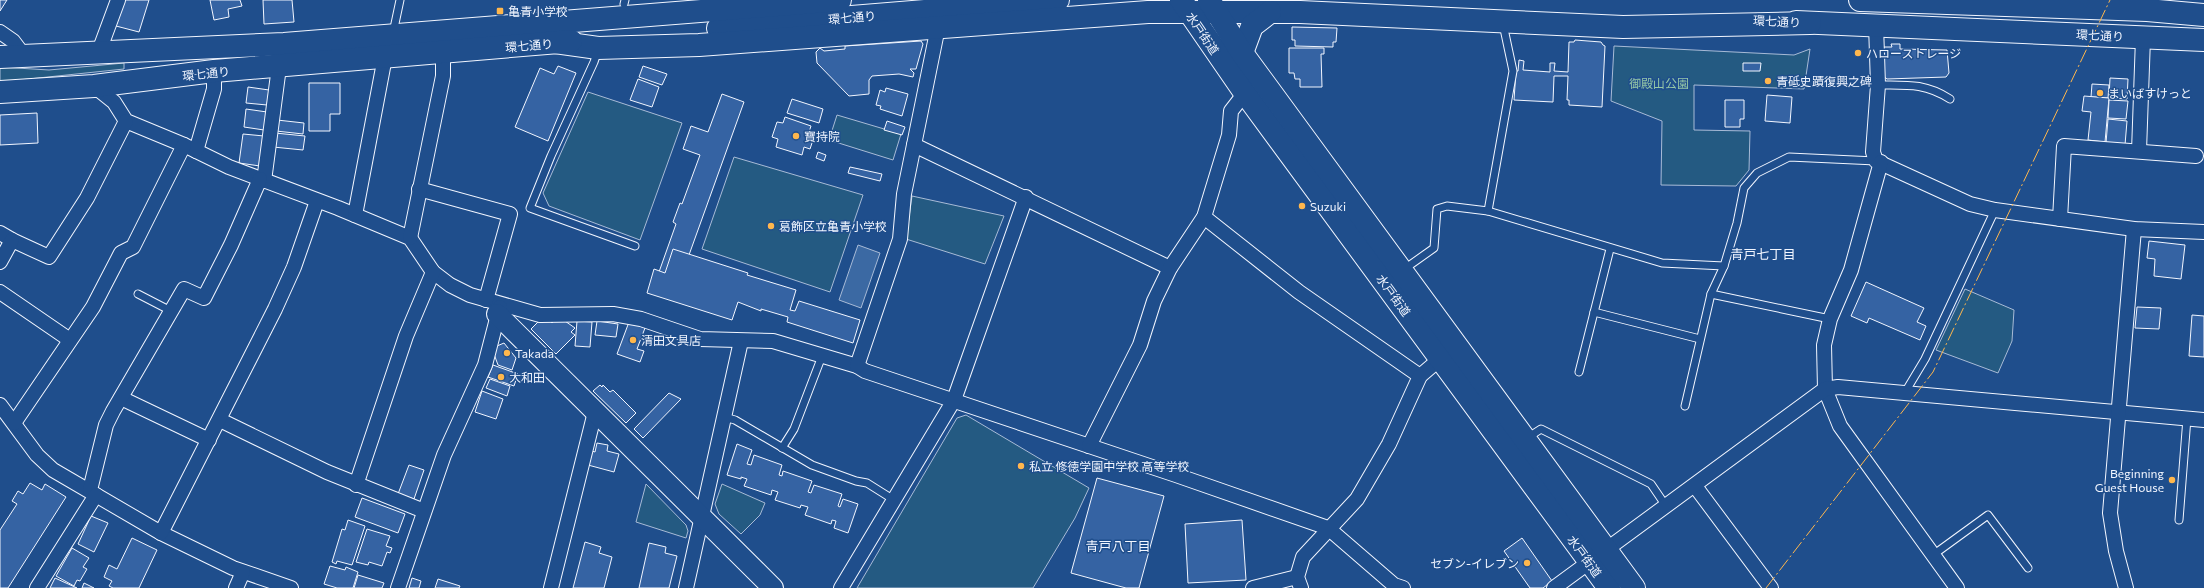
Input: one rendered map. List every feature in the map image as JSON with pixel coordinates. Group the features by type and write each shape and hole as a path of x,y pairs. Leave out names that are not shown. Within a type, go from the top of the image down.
{"main road":[{"path":"556,32 624,2 650,0"},
{"name":"環七通り","path":"707,20 840,0"},
{"name":"環七通り","path":"0,57 98,54 284,44 392,35 556,32 707,20 1058,0"},
{"path":"1077,16 1095,10 1100,6 1100,0"},
{"name":"環七通り","path":"1350,0 1660,14 1810,23 2204,40"},
{"path":"1860,0 2201,13"},
{"path":"556,32 598,48 699,45 1077,16 1148,12 1185,6 1212,6 1270,12 1294,6 1502,21 1623,27 1810,23"},
{"name":"水戸街道","path":"1185,6 1245,93 1441,358 1598,556 1634,588"},
{"name":"水戸街道","path":"1212,6 1242,53 1526,439 1598,556 1609,588"},
{"path":"1242,53 1252,26 1270,12"},
{"name":"環七通り","path":"0,92 94,86 214,71 443,52 556,32"}],"street":[{"path":"98,54 118,0"},
{"path":"1876,25 1878,85 1873,152 1878,162 1970,204 1995,210 2134,229 2204,232"},
{"path":"857,366 900,239 904,194 938,27"},
{"path":"0,32 13,41 25,57"},
{"path":"2139,151 2143,38"},
{"path":"410,238 443,76 443,52"},
{"path":"355,215 385,57"},
{"path":"37,588 93,492 106,425 184,289 204,298 262,180 279,66"},
{"path":"14,423 93,307 121,253 132,247 190,148 214,89 214,71"},
{"path":"94,86 114,102 126,121 262,180 317,200 410,238 433,272 450,285 494,306 540,315 613,314 641,319 700,339 773,341 857,366 865,371 1328,528 1394,585 1403,588"},
{"path":"1089,446 1140,344 1154,301 1170,268 1204,217 1229,135 1231,111 1245,93"},
{"path":"0,262 6,237 50,257 87,198 126,121"},
{"path":"914,145 1026,197 1170,268"},
{"path":"2060,219 2064,146 2196,156"},
{"path":"1878,162 1851,270 1830,319 1824,345 1825,389 1840,426 1957,588"},
{"path":"398,588 444,455 484,365 510,214 419,189"},
{"path":"841,588 954,400 1026,197"},
{"path":"161,533 220,420 275,309 294,267 317,200"},
{"path":"1204,217 1299,292 1420,376"},
{"path":"2126,588 2116,551 2110,513 2134,229"},
{"path":"356,484 406,336 433,272"},
{"path":"0,292 70,340"},
{"path":"494,306 596,412 774,588"},
{"path":"686,588 741,341"},
{"path":"1253,588 1299,583 1303,557 1328,528 1357,499 1389,444 1420,376 1441,358"},
{"path":"1554,588 1695,486 1825,389 1838,387 2204,420"},
{"path":"121,398 209,440"},
{"path":"0,405 37,455 53,470 161,533 243,572 291,588"},
{"path":"551,588 596,412"},
{"path":"220,420 356,484 424,511"},
{"path":"1695,486 1771,588"},
{"path":"236,588 243,572"}],"lane":[{"path":"392,35 400,0"},
{"path":"1488,211 1513,71 1502,21"},
{"path":"598,48 594,62 551,156 530,208 635,246"},
{"path":"1878,85 1917,84 1939,92 1950,99"},
{"path":"1685,406 1712,294 1724,266 1738,223 1744,188 1757,173 1789,157 1878,162"},
{"path":"1403,270 1434,248 1438,209 1447,206 1488,211 1610,249 1662,263 1724,266"},
{"path":"1904,394 1925,359 1995,210"},
{"path":"1579,372 1610,249"},
{"path":"138,294 171,311"},
{"path":"1712,294 1830,319"},
{"path":"1594,312 1700,339"},
{"path":"782,448 794,429 822,356"},
{"path":"724,417 735,420 812,464 856,481 867,483 894,500"},
{"path":"2179,520 2187,418"},
{"path":"1526,439 1541,429 1651,484 1666,506"},
{"path":"1933,555 1988,515 2028,568"}],"green space":[{"name":"御殿山公園","path":"1614,46 1794,55 1810,49 1804,89 1694,85 1694,130 1750,131 1749,170 1736,186 1661,185 1662,121 1611,101"},
{"path":"124,63 124,69 0,82 0,67 49,70"},
{"path":"588,92 682,123 640,240 549,206 543,193"},
{"path":"837,115 901,134 893,160 829,140"},
{"path":"734,157 863,195 830,292 702,249"},
{"path":"912,196 1004,216 985,264 906,239"},
{"path":"1965,289 2014,310 2012,341 1998,373 1936,350"},
{"path":"966,415 1089,488 1075,518 1033,588 857,588 957,418"},
{"path":"646,484 686,525 688,531 686,538 636,522"},
{"path":"722,484 765,503 760,515 741,534 719,514 715,504"}],"shaded area":[{"path":"858,245 880,253 861,308 839,300"}],"building":[{"path":"0,0 7,0 0,11"},
{"path":"124,0 149,0 139,32 116,26"},
{"path":"210,0 240,0 242,6 228,9 229,17 214,20"},
{"path":"263,0 292,0 294,22 264,24"},
{"path":"1292,27 1337,28 1336,42 1333,42 1333,47 1295,46 1295,40 1292,40"},
{"path":"1575,40 1601,42 1605,46 1602,107 1569,105 1569,100 1567,100 1568,76 1554,76 1553,102 1514,100 1516,71 1518,71 1519,60 1524,61 1523,70 1550,72 1550,63 1555,63 1554,71 1568,72 1569,42 1574,42"},
{"path":"921,41 923,44 916,69 910,69 914,73 913,77 899,74 872,76 869,80 869,94 849,96 817,63 816,52 820,48 824,51 845,49 845,46"},
{"path":"1891,44 1900,44 1900,49 1947,50 1949,73 1946,77 1887,79 1883,76 1882,47 1892,47"},
{"path":"1289,48 1324,48 1324,54 1321,54 1322,87 1300,87 1300,79 1295,79 1294,73 1289,73"},
{"path":"1743,63 1761,63 1760,71 1743,71"},
{"path":"558,66 576,73 548,141 515,127 540,68 554,74"},
{"path":"643,66 667,74 662,85 639,77"},
{"path":"2110,78 2128,79 2127,99 2109,98"},
{"path":"638,79 659,87 652,107 630,100"},
{"path":"309,83 340,83 340,114 330,114 330,131 309,131"},
{"path":"2092,84 2109,85 2108,98 2091,97"},
{"path":"248,87 269,90 267,105 246,103"},
{"path":"886,88 908,94 902,116 880,109 881,106 876,105 880,90 885,92"},
{"path":"722,94 744,102 680,280 659,272 676,224 673,222 680,203 682,204 700,155 683,149 691,126 708,132"},
{"path":"1767,95 1792,97 1790,123 1765,121"},
{"path":"2084,96 2109,98 2105,142 2088,140 2091,112 2082,111"},
{"path":"792,99 823,109 819,123 787,113"},
{"path":"1725,100 1744,100 1744,119 1740,119 1740,127 1725,127"},
{"path":"2109,100 2128,101 2126,119 2108,118"},
{"path":"246,109 267,112 264,130 244,127"},
{"path":"37,113 38,143 0,145 0,115"},
{"path":"785,117 811,126 809,132 815,134 810,149 804,147 802,155 776,147 778,139 772,137 777,122 783,123"},
{"path":"2108,119 2127,121 2125,145 2106,143"},
{"path":"277,120 304,123 303,134 276,131"},
{"path":"887,121 905,127 902,135 884,130"},
{"path":"275,133 305,136 303,150 273,147"},
{"path":"243,134 264,136 260,166 239,163"},
{"path":"818,152 826,155 824,161 816,158"},
{"path":"850,167 882,174 880,181 848,173"},
{"path":"2149,241 2185,245 2181,279 2154,276 2155,259 2147,258"},
{"path":"673,249 748,273 747,275 796,290 790,310 795,311 799,301 860,320 853,343 787,322 788,317 761,309 761,311 738,302 732,320 647,293 654,269 665,273"},
{"path":"1866,282 1924,308 1917,322 1926,326 1920,340 1869,318 1867,323 1851,316"},
{"path":"2137,307 2161,308 2159,329 2135,328"},
{"path":"2192,315 2204,316 2204,357 2189,356"},
{"path":"539,321 550,321 552,323 554,321 565,321 575,328 571,332 575,335 556,354 531,329"},
{"path":"577,321 592,322 590,347 575,346"},
{"path":"597,321 618,324 616,337 595,335"},
{"path":"629,322 645,328 637,349 644,351 640,362 617,354"},
{"path":"504,343 516,358 512,370 498,365 494,354 497,346"},
{"path":"493,365 518,374 514,386 488,377"},
{"path":"490,379 510,386 507,396 486,388"},
{"path":"600,385 602,387 603,385 610,392 613,390 636,413 626,423 593,391"},
{"path":"482,391 503,399 496,419 475,412"},
{"path":"669,393 681,399 643,438 634,429"},
{"path":"597,443 608,445 607,451 619,454 614,472 588,465 592,451 595,452"},
{"path":"737,444 752,450 747,464 751,465 754,455 782,465 779,475 782,476 783,471 812,481 808,492 811,493 814,485 842,494 838,506 840,507 843,499 858,504 848,533 834,528 836,521 832,520 831,524 805,515 808,507 801,505 800,508 775,500 778,492 772,490 771,495 744,486 747,479 727,475"},
{"path":"409,465 424,470 414,499 398,494"},
{"path":"1097,478 1164,496 1139,588 1126,588 1071,573"},
{"path":"30,483 42,490 45,484 66,497 8,588 0,588 0,530 17,504 12,501 18,491 23,494"},
{"path":"362,498 405,514 398,533 355,517"},
{"path":"91,516 108,523 94,552 78,544"},
{"path":"348,520 365,526 352,565 337,561 336,564 332,562 342,529 345,530"},
{"path":"1242,520 1246,580 1188,583 1185,524"},
{"path":"367,529 390,536 386,546 392,548 390,553 387,552 382,566 369,562 368,565 356,562"},
{"path":"132,538 157,550 139,588 113,588 109,586 112,581 104,577 109,565 117,569"},
{"path":"1522,538 1552,581 1543,588 1530,588 1504,551"},
{"path":"585,542 601,547 599,553 612,557 604,588 573,588"},
{"path":"649,543 666,547 665,553 677,556 669,588 639,588"},
{"path":"72,548 89,558 83,567 87,569 80,581 77,580 74,586 56,576"},
{"path":"330,566 345,570 346,567 358,572 353,588 337,588 324,584"},
{"path":"358,575 384,583 382,588 354,588"},
{"path":"55,578 77,588 50,588"},
{"path":"412,578 421,581 419,588 409,588"},
{"path":"438,579 460,586 459,588 435,588"},
{"path":"84,583 94,588 82,588"}],"power":[{"path":"1766,588 1933,372 2110,0"}],"place":[{"name":"亀青小学校","path":"500,11"},
{"name":"ハローストレージ","path":"1858,53"},
{"name":"青砥史蹟復興之碑","path":"1768,81"},
{"name":"まいばすけっと","path":"2100,93"},
{"name":"寶持院","path":"796,136"},
{"name":"Suzuki","path":"1302,206"},
{"name":"葛飾区立亀青小学校","path":"771,226"},
{"name":"清田文具店","path":"633,340"},
{"name":"Takada","path":"507,353"},
{"name":"大和田","path":"501,377"},
{"name":"私立 修徳学園中学校 高等学校","path":"1021,466"},
{"name":"Beginning Guest House","path":"2172,480"},
{"name":"セブン-イレブン","path":"1527,563"}],"district":[{"name":"青戸七丁目","path":"1763,254"},
{"name":"青戸八丁目","path":"1118,546"}]}
